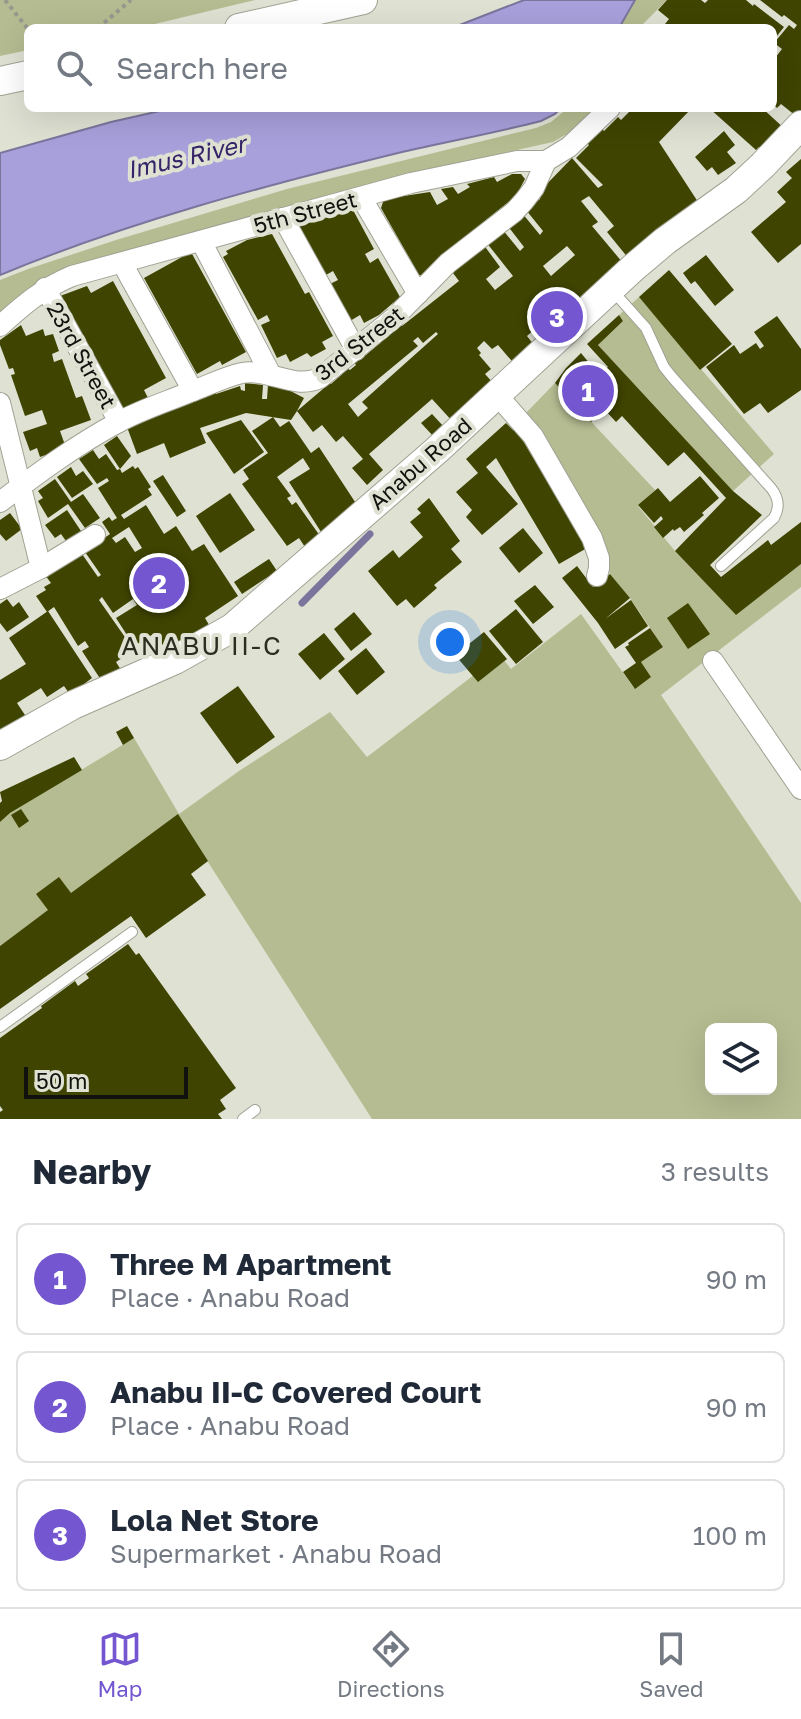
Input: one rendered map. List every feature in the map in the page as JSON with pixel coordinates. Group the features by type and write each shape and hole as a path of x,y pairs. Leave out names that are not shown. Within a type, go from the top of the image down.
{"street":[{"path":"257,24 363,0"},
{"path":"0,81 24,76"},
{"path":"546,161 569,147 606,112"},
{"name":"Anabu Road","path":"0,746 73,705 175,660 232,628 437,450 610,288 665,241 742,184 801,125"},
{"name":"5th Street","path":"0,326 45,288 72,276 411,183 517,161 546,161"},
{"name":"3rd Street","path":"0,502 81,444 119,422 193,391 242,373 257,372 298,382 320,378 395,317 448,263 514,212 534,188 546,161"},
{"path":"361,197 418,294"},
{"path":"283,218 356,350"},
{"path":"201,241 271,375"},
{"path":"122,263 193,391"},
{"name":"23rd Street","path":"45,288 119,422"},
{"path":"497,395 533,436 592,538 599,558 597,576"},
{"path":"0,403 41,568"},
{"path":"0,589 95,535"},
{"path":"713,661 801,789"}],"lane":[{"path":"610,288 646,328 664,367 778,499 774,518 721,566"},
{"path":"0,1027 132,932"},
{"path":"243,1119 255,1110"}],"path":[{"path":"5,0 24,24"},
{"path":"103,24 131,0"}],"green space":[{"path":"0,0 255,0 155,24 24,24 24,51 0,56"},
{"path":"635,0 667,0 643,24 621,24"},
{"path":"563,112 591,112 567,134 553,142 436,168 269,214 0,313 0,280 28,269 287,189 551,122"},
{"path":"639,297 774,454 733,491 598,345 623,321 619,315"},
{"path":"555,383 655,490 638,506 675,551 735,614 801,564 801,587 661,695 801,903 801,1119 372,1119 178,815 0,946 0,822 134,738 179,814 330,712 367,757 500,655 511,669 581,614 634,688 651,677 641,662 663,647 610,574 607,557 525,414"}],"water":[{"path":"524,0 635,0 621,24 462,24"},
{"name":"Imus River","path":"155,112 557,112 541,121 398,153 196,206 97,238 0,275 0,153"}],"building":[{"path":"667,0 701,0 705,3 708,0 746,0 784,27 777,36 777,24 665,24 669,19 658,10"},
{"path":"760,0 801,0 801,120 781,104 777,108 777,55 782,49 777,45 777,39 789,25 794,29 797,25 784,15 782,17"},
{"path":"629,112 688,112 659,142 700,205 629,259 607,232 614,226 589,196 581,201 598,222 592,226 623,263 553,330 545,320 527,336 538,350 517,367 498,345 492,349 484,341 477,348 491,369 485,374 494,384 454,423 432,399 369,454 383,470 367,485 352,468 363,459 343,436 336,442 322,425 313,432 297,411 356,365 352,359 362,350 366,355 381,342 377,337 397,321 402,326 459,281 450,269 483,244 500,267 486,279 495,290 513,276 486,242 502,229 520,251 524,247 507,225 522,213 540,235 543,231 526,210 540,199 542,189 572,158 598,188 603,185 576,158 589,145 584,140 599,125 604,131 618,117 621,120","holes":["567,246 575,255 551,276 543,266","436,332 438,334 362,402 368,408 358,417 348,404 418,346 413,341 418,337 423,343"]},
{"path":"713,112 766,112 785,129 765,152 759,147 756,150"},
{"path":"724,131 735,145 727,152 736,163 718,175 712,167 707,171 695,157"},
{"path":"801,159 801,244 778,263 751,232 786,202 777,192 792,178 786,172"},
{"path":"512,174 521,174 525,179 516,196 441,256 423,275 419,275 381,208 384,199 430,192 437,205 448,199 441,189 453,187 458,194 470,187 467,184 494,177 497,182"},
{"path":"353,210 374,249 365,254 370,263 378,258 400,297 364,323 360,315 350,321 330,284 338,280 333,271 326,275 299,226"},
{"path":"272,234 305,294 309,292 333,336 322,342 326,349 311,357 307,353 290,362 286,354 277,358 261,325 270,321 267,315 258,320 223,257 228,254 226,251 247,240"},
{"path":"191,252 246,352 222,365 220,361 197,374 144,278"},
{"path":"706,255 734,290 715,306 695,281 691,284 683,273"},
{"path":"669,270 732,344 700,370 639,297"},
{"path":"113,281 166,378 144,390 148,398 122,409 60,296 87,286 91,293"},
{"path":"619,315 623,321 598,345 733,491 762,515 710,565 721,577 768,540 771,545 801,522 801,564 736,615 675,551 726,498 684,452 668,466 622,416 616,422 604,409 591,422 555,383 581,353 599,375 608,367 587,344"},
{"path":"777,316 801,349 801,390 768,413 760,403 744,414 706,367 734,345 740,354 756,343 760,349 764,346 754,332"},
{"path":"21,325 26,336 43,329 45,336 53,334 59,351 52,354 54,362 62,359 76,398 82,396 91,420 60,431 65,445 40,457 37,448 30,451 23,432 47,424 42,410 25,416 11,375 15,374 13,368 9,369 0,345 0,340"},
{"path":"245,383 263,385 262,399 267,399 268,385 283,387 304,398 291,420 246,413 200,428 206,443 170,458 164,443 137,454 127,427 215,392 240,386 245,391"},
{"path":"432,414 445,428 434,437 421,423"},
{"path":"273,417 280,427 289,421 311,453 319,447 359,508 323,535 289,482 310,469 303,458 277,477 291,496 287,498 292,505 296,502 320,536 305,547 299,538 287,546 242,484 249,479 243,470 268,453 252,431"},
{"path":"241,420 264,452 234,474 206,433"},
{"path":"506,423 513,430 516,429 587,548 559,564 496,458 486,467 518,504 482,535 466,517 472,510 456,492 478,473 466,459"},
{"path":"117,436 131,456 120,469 104,445"},
{"path":"93,450 99,459 106,454 122,473 133,466 135,469 138,467 151,487 148,489 152,495 121,515 124,519 146,505 164,534 176,526 192,551 204,544 238,596 205,618 212,630 180,651 172,638 162,645 155,633 134,646 116,618 137,605 133,599 113,613 102,597 99,600 134,650 116,662 121,670 103,683 82,651 89,647 85,641 78,646 54,607 47,612 36,596 51,583 45,575 82,554 98,577 101,575 85,552 110,534 102,522 109,517 112,521 117,518 98,488 109,481 107,478 97,484 79,459","holes":["129,527 142,548 135,552 125,537 116,543 112,538"]},
{"path":"71,467 76,476 83,471 93,484 72,498 57,477"},
{"path":"163,475 186,511 177,517 153,481"},
{"path":"700,476 719,498 684,532 680,527 673,529 663,538 654,527 663,519 661,516 654,523 638,505 658,488 670,502"},
{"path":"55,479 71,502 83,494 100,518 85,528 68,504 48,518 38,501 43,498 38,491"},
{"path":"230,493 255,530 220,553 196,516"},
{"path":"429,498 460,541 451,549 462,562 434,585 437,588 414,608 406,599 397,606 368,571 393,550 399,558 423,537 410,522 421,513 417,509"},
{"path":"67,510 81,531 66,541 61,534 55,538 45,525"},
{"path":"10,513 22,529 6,541 0,534 0,520"},
{"path":"523,528 543,553 519,573 499,548"},
{"path":"269,559 277,571 242,594 234,582"},
{"path":"577,566 593,587 610,574 630,598 605,619 631,600 648,626 615,649 562,578"},
{"path":"535,585 554,607 533,624 514,601"},
{"path":"7,599 13,607 19,602 29,617 7,632 0,623 0,604"},
{"path":"688,603 710,634 688,649 667,618"},
{"path":"516,609 543,642 516,664 489,631"},
{"path":"48,611 92,678 71,696 64,686 47,697 41,688 17,703 27,718 0,733 0,680 26,664 9,638"},
{"path":"354,612 372,634 351,651 334,629"},
{"path":"650,628 663,647 641,662 651,677 635,689 623,672 636,663 625,647"},
{"path":"484,632 507,659 478,682 455,655"},
{"path":"324,633 345,659 320,680 298,654"},
{"path":"366,648 385,672 357,695 338,671"},
{"path":"238,686 275,737 237,764 200,713"},
{"path":"127,726 134,738 123,745 116,732"},
{"path":"74,757 82,770 0,822 0,792"},
{"path":"21,809 29,821 19,828 11,815"},
{"path":"178,814 208,861 191,874 206,895 146,938 131,916 0,1009 0,946 48,910 36,894 59,877 71,893"},
{"path":"128,944 136,955 139,953 236,1088 220,1100 226,1109 218,1114 222,1119 0,1119 3,1110 0,1106 0,1038 75,981 78,986 89,978 86,974"}],"waterway":[{"path":"302,603 370,534"}],"place":[{"name":"Lola Net Store","path":"557,317"},
{"name":"Three M Apartment","path":"588,391"},
{"name":"Anabu II-C Covered Court","path":"159,583"}],"district":[{"name":"ANABU II-C","path":"202,645"}]}
